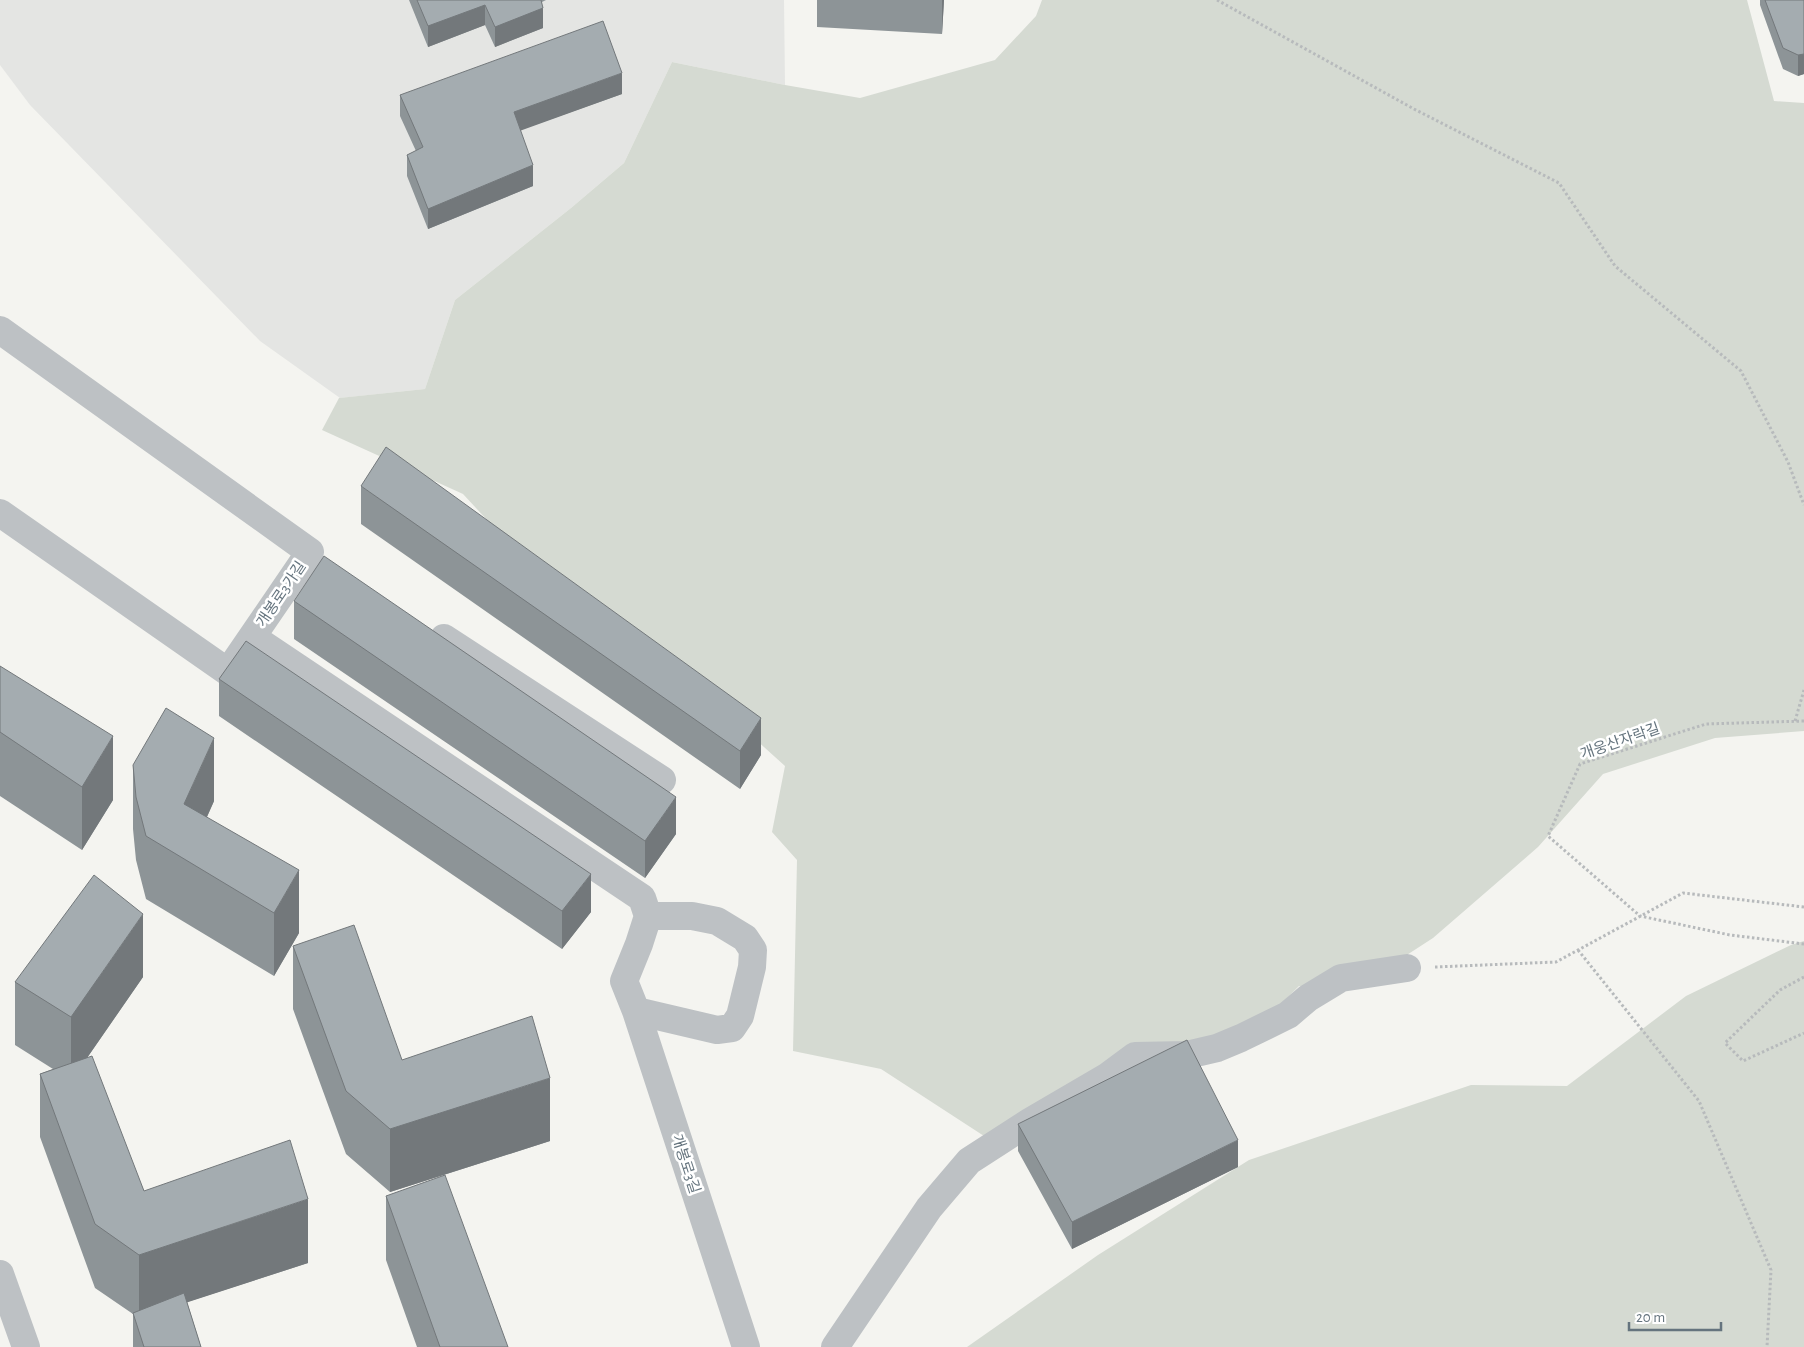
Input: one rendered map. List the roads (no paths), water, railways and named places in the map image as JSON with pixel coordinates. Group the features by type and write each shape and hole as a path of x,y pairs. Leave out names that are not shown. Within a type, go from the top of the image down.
{"street":[{"name":"개봉로3가길","path":"0,330 318,557 252,637 228,672 0,513"},
{"path":"419,623 662,780"},
{"path":"252,637 642,898 648,916 692,916 717,921 745,938 753,950 752,967 740,1016 732,1028 717,1030 636,1011"},
{"name":"개봉로3길","path":"648,916 624,981 636,1011 746,1347"},
{"path":"835,1347 929,1208 968,1161 1108,1076 1135,1056 1188,1055 1217,1048 1288,1015 1308,998 1341,978 1406,968"},
{"path":"0,1274 26,1347"}]}
